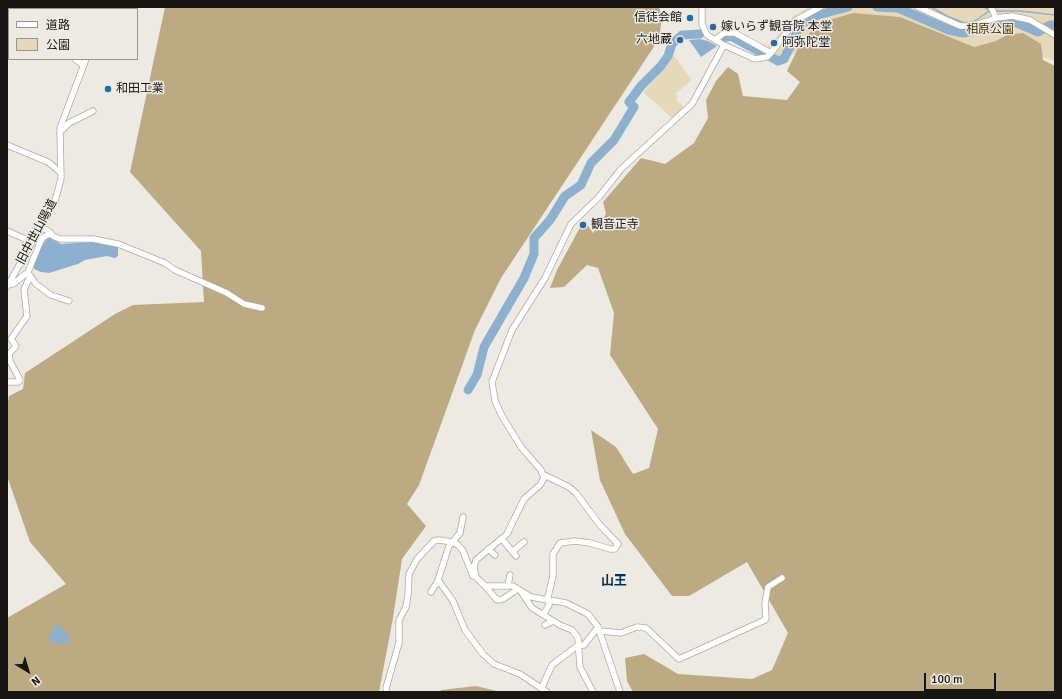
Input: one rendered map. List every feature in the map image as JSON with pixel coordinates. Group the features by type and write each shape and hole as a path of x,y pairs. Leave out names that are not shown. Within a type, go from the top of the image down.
{"street":[{"path":"702,7 702,18 707,35 752,59 767,57 795,21 820,7"},
{"path":"918,7 960,26 972,26 996,16 1021,17 1055,34"},
{"path":"991,8 996,16"},
{"path":"716,40 724,33 735,33 771,53"},
{"path":"543,615 549,605 553,576 553,554 560,543 575,541 590,543 610,549 616,549 618,544 600,525 576,493 569,487 544,475 513,436 495,401 492,382 502,353 515,325 544,278 570,224 599,196 621,169 692,104 724,45"},
{"name":"旧中世山陽道","path":"8,286 55,201 61,179 60,132 84,62"},
{"path":"60,132 69,123 93,111"},
{"path":"7,145 48,162 60,172"},
{"path":"41,228 51,232 60,239 93,239 118,244 165,263 175,270 227,293 244,304 262,308"},
{"path":"7,231 31,244 32,248 29,274 24,290 27,316 11,338 16,346 9,354 10,361 20,380 18,382 7,382"},
{"path":"31,263 42,238 51,232"},
{"path":"8,286 29,274"},
{"path":"29,274 36,284 50,295 69,301"},
{"path":"520,590 503,599 497,600 476,577 474,566 476,560 507,534 524,499 540,485 544,475"},
{"path":"463,517 460,533 452,542 437,577 438,581 453,601 465,630 483,654 494,664 520,674 548,692"},
{"path":"502,539 515,554 524,542"},
{"path":"387,692 386,688 399,643 399,620 406,607 409,574 417,559 430,544 440,540 452,542 460,547 475,582 483,585 508,585 531,597 566,603 578,608 592,617 599,629 620,692"},
{"path":"488,549 495,555"},
{"path":"508,585 510,575"},
{"path":"599,629 621,633 637,626 646,628 679,659 764,620 766,618 764,604 768,587 782,578"},
{"path":"431,592 438,581"},
{"path":"520,590 532,608 553,621 572,630 578,638 580,667 593,692"},
{"path":"546,625 553,621"},
{"path":"542,687 552,665 562,656 579,646 584,645 599,629"}],"green space":[{"name":"相原公園","path":"809,7 1055,7 1055,61 1028,51 985,53 836,19 779,66 766,48 793,16"},
{"path":"672,56 676,58 692,80 675,94 678,97 676,99 684,107 672,118 643,92 665,69"}],"shaded area":[{"path":"165,7 659,7 662,17 659,39 501,278 475,330 419,485 407,504 426,526 402,559 379,692 7,692 7,618 66,584 30,542 7,476 7,407 9,396 23,389 25,373 115,314 133,305 204,302 201,251 130,172"},
{"path":"853,13 900,17 974,47 996,41 1007,35 1023,33 1041,44 1043,60 1055,66 1055,692 633,692 627,681 625,658 644,654 678,674 752,679 772,670 788,633 747,562 689,596 672,596 625,534 600,480 591,430 616,447 633,474 649,468 658,429 610,355 614,313 598,268 587,265 564,287 550,288 557,270 584,220 593,233 606,214 603,202 641,158 665,164 694,143 708,118 706,100 716,81 728,67 738,74 743,96 787,100 800,82 787,71 801,42 819,23"},
{"path":"476,686 501,692 440,692 441,690"}],"water":[{"path":"700,39 717,46 701,57 689,40"},
{"path":"48,237 61,244 91,242 118,246 118,256 115,258 107,256 85,260 78,264 49,273 41,272 34,269 34,263 40,248"},
{"path":"57,623 70,639 69,643 57,644 48,640"}],"waterway":[{"path":"771,57 778,61 784,59 800,26 809,19 848,7"},
{"path":"877,7 898,8 949,30 963,33 1009,23 1017,23 1038,32 1050,25 1055,25"},
{"path":"931,7 949,17 965,23 975,21 989,11"},
{"path":"984,7 990,11"},
{"path":"994,11 1020,11 1055,15"},
{"path":"468,390 477,375 484,347 524,278 534,254 534,238 550,220 565,196 581,185 591,163 614,140 634,107 629,102 641,86 661,66 668,56 672,44 682,35 700,34"},
{"path":"720,39 731,36 762,53"}],"place":[{"name":"信徒会館","path":"690,18"},
{"name":"嫁いらず観音院 本堂","path":"713,27"},
{"name":"六地蔵","path":"680,40"},
{"name":"阿弥陀堂","path":"774,43"},
{"name":"和田工業","path":"108,89"},
{"name":"観音正寺","path":"583,225"}],"district":[{"name":"山王","path":"614,582"}]}
